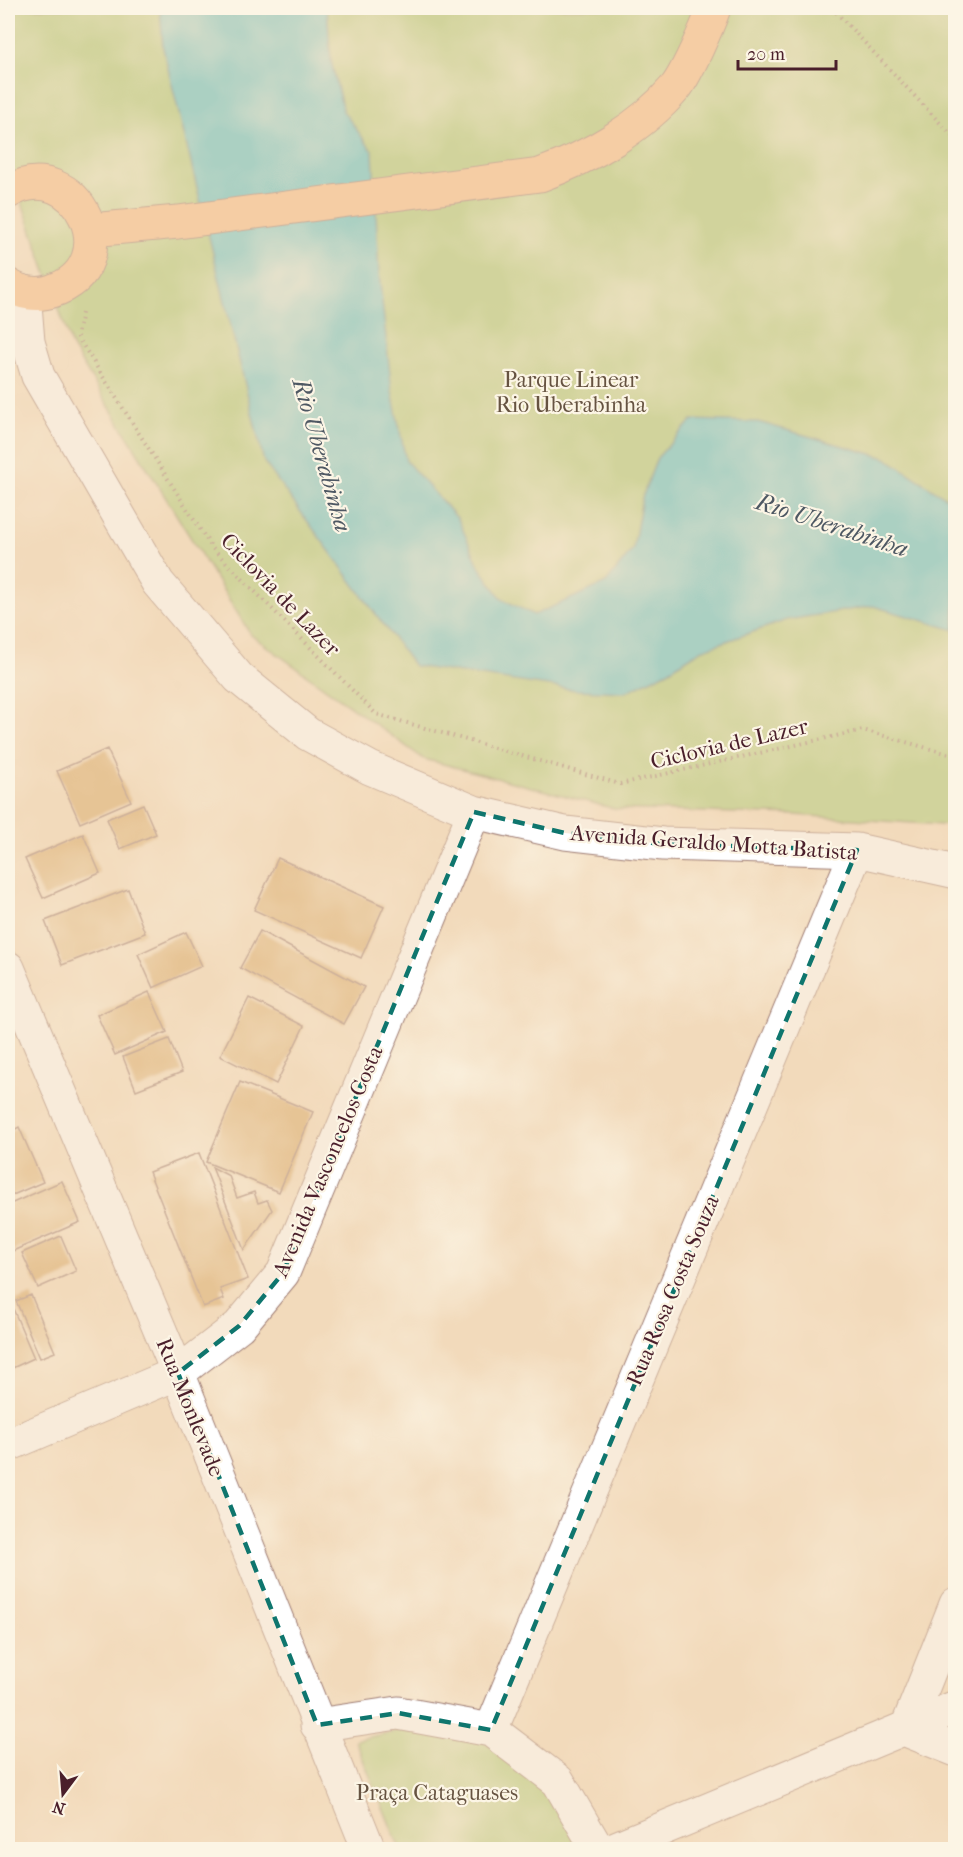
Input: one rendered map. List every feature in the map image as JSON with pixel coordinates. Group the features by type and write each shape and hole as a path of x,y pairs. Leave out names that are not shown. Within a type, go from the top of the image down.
{"main road":[{"path":"91,230 178,222 540,175 578,161 624,133 676,86 714,8"},
{"path":"8,192 26,185 39,184 65,192 83,210 91,230 90,251 78,275 61,288 49,292 16,288"}],"street":[{"name":"Avenida Geraldo Motta Batista","path":"16,288 38,376 158,583 239,678 308,734 370,768 474,812 565,833 652,843 857,850 956,872"},
{"name":"Avenida Vasconcelos Costa","path":"8,1445 178,1373 239,1326 284,1273 474,812"},
{"name":"Rua Rosa Costa Souza","path":"491,1730 857,850"},
{"name":"Rua Monlevade","path":"8,968 178,1373 317,1725 369,1850"},
{"path":"906,1730 956,1604"},
{"path":"611,1850 906,1730 956,1707"},
{"path":"317,1725 398,1713 491,1730 558,1780 598,1850"},
{"path":"906,1730 956,1750"}],"path":[{"path":"13,8 8,21 11,155 21,157"},
{"path":"832,8 956,140"},
{"name":"Ciclovia de Lazer","path":"85,304 77,336 212,548 376,714 620,784 863,730 956,756"}],"highlighted area":[{"path":"474,812 565,833 663,844 857,850 491,1730 398,1713 317,1725 178,1373 239,1326 283,1273"}],"green space":[{"name":"Parque Linear Rio Uberabinha","path":"8,8 955,8 955,826 794,815 615,809 424,759 251,635 72,347 8,162"},
{"name":"Praça Cataguases","path":"401,1730 485,1742 551,1787 586,1849 400,1849 355,1740"}],"water":[{"name":"Rio Uberabinha","path":"160,8 327,8 331,61 343,111 373,152 379,274 392,392 406,461 458,519 480,568 502,599 534,615 606,583 633,549 642,498 657,458 692,420 758,422 886,458 955,504 955,630 873,606 787,620 701,650 668,671 626,692 576,690 414,666 264,462 163,48"}],"building":[{"path":"107,749 131,801 80,823 57,771"},
{"path":"143,804 156,834 120,849 107,819"},
{"path":"83,834 100,873 43,898 25,859"},
{"path":"278,858 384,906 361,958 254,910"},
{"path":"128,889 145,933 62,965 45,921"},
{"path":"260,931 364,987 344,1024 240,968"},
{"path":"186,932 202,966 153,988 138,954"},
{"path":"149,992 167,1032 115,1055 97,1015"},
{"path":"249,998 304,1026 276,1084 220,1056"},
{"path":"169,1039 182,1072 136,1090 123,1057"},
{"path":"240,1082 313,1112 279,1192 206,1162"},
{"path":"19,1127 43,1182 8,1197 8,1133"},
{"path":"199,1153 248,1279 220,1289 224,1299 203,1307 149,1172"},
{"path":"212,1167 229,1176 237,1198 254,1192 258,1203 267,1200 272,1210 244,1250"},
{"path":"62,1181 80,1222 8,1253 8,1205"},
{"path":"61,1236 76,1271 38,1288 22,1253"},
{"path":"31,1295 55,1352 40,1358 16,1301"},
{"path":"11,1304 34,1358 8,1370 8,1306"}]}
